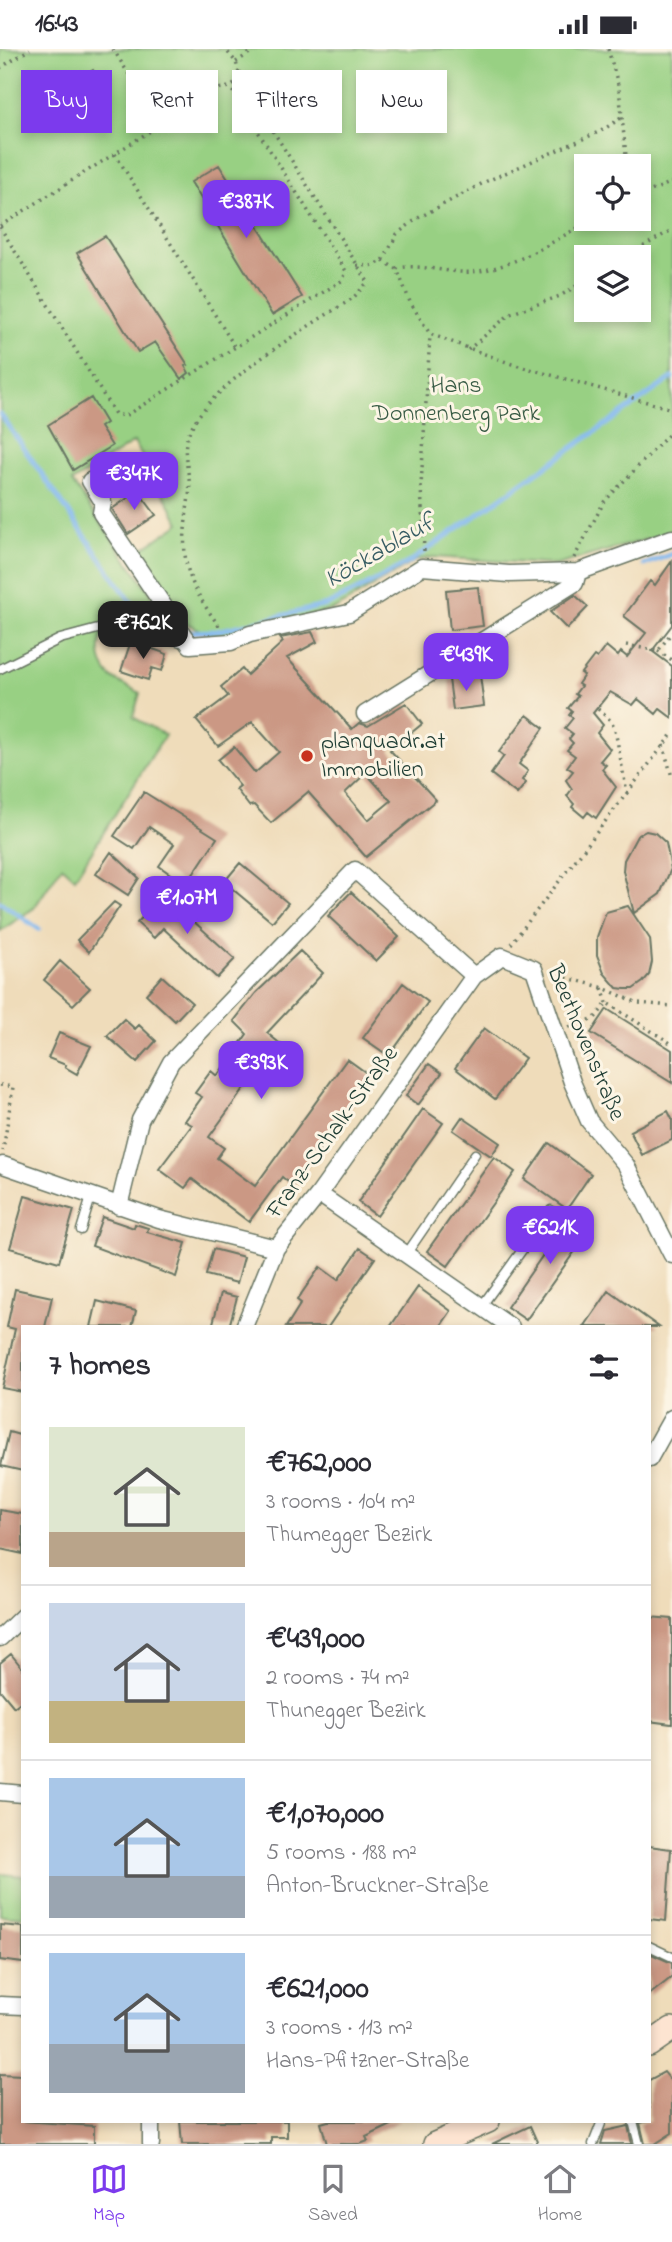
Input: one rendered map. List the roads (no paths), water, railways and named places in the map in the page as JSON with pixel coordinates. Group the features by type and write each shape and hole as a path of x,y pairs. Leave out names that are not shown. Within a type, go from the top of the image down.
{"main road":[{"path":"651,2044 672,2029"},
{"path":"435,2144 483,2123"}],"street":[{"path":"90,481 103,502 101,513 184,634 231,642 250,634 349,613 422,567 509,574 578,572 672,538"},
{"path":"365,714 575,583 578,572"},
{"path":"119,1206 140,1120 172,1062 355,870 474,976"},
{"name":"Beethovenstraße","path":"474,976 502,956 534,969 554,1032 589,1121 626,1165 672,1255"},
{"name":"Franz-Schalk-Straße","path":"245,1325 276,1248 320,1194 474,976"},
{"path":"3,1165 119,1206 238,1241 276,1248"},
{"path":"320,1194 484,1316 506,1325"},
{"path":"651,1455 668,1424"},
{"path":"0,1638 21,1618"},
{"path":"0,1792 21,1794"},
{"path":"0,2005 21,2006"},
{"path":"151,2123 152,2144"}],"lane":[{"path":"0,669 60,639 113,625 184,634"},
{"path":"405,1256 475,1154"},
{"path":"81,1230 91,1197"},
{"path":"484,1316 551,1210"},
{"path":"651,1947 672,1958"},
{"path":"593,2144 601,2123"},
{"path":"634,2123 639,2144"}],"waterway":[{"name":"Köckablauf","path":"187,632 217,631 327,605 358,590 411,561 672,378"},
{"name":"Köckablauf","path":"0,414 136,609 171,626"},
{"path":"644,565 672,554"},
{"path":"0,902 39,929"}],"place":[{"name":"planquadr.at Immobilien","path":"307,756"}],"park label":[{"name":"Hans Donnenberg Park","path":"456,400"}]}
